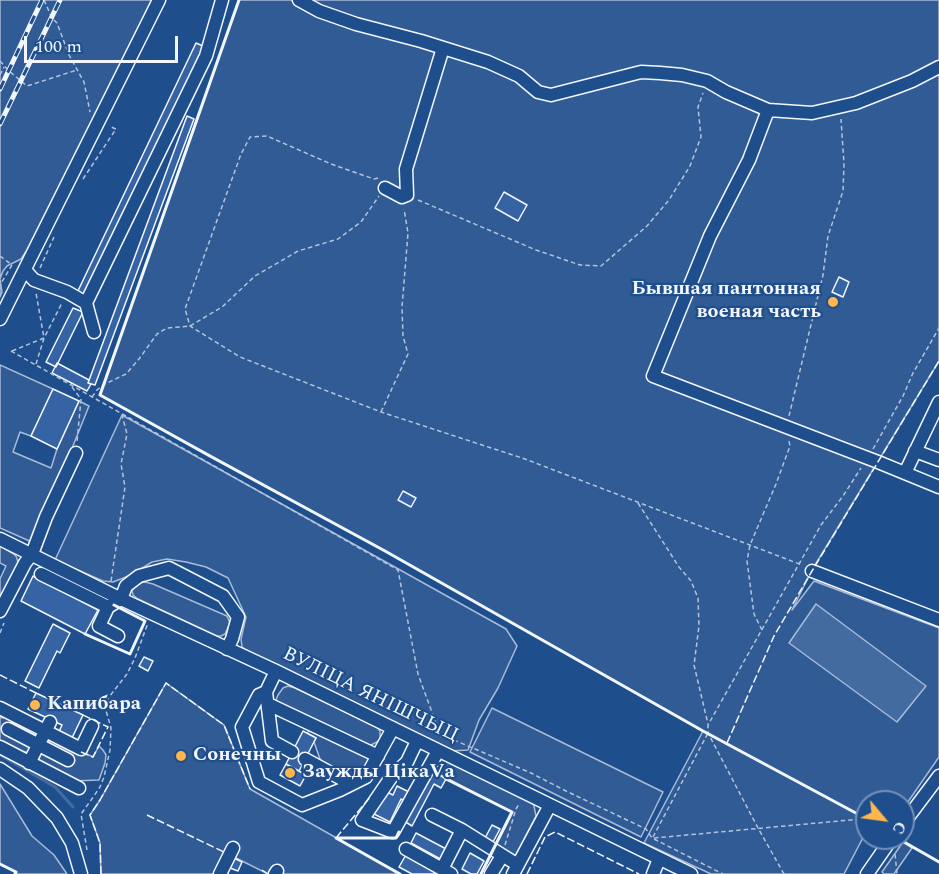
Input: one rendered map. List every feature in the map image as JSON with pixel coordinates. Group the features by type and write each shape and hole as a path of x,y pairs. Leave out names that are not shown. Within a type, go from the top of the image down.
{"street":[{"path":"0,319 159,0"},
{"path":"94,332 86,303 206,56 222,0"},
{"path":"299,0 319,11 356,24 488,62 519,76 538,92 551,95 641,72 682,75 707,81 768,110 812,113 856,103 912,81 939,67"},
{"path":"384,183 404,196 406,169 443,48"},
{"path":"768,110 749,160 710,236 653,376 939,487"},
{"path":"25,270 34,280 67,292 86,303"},
{"path":"905,473 939,402"},
{"path":"915,451 939,460"},
{"path":"0,610 32,554 46,517 76,453"},
{"name":"ВУЛІЦА ЯНІШЧЫЦ","path":"0,539 691,874"},
{"path":"118,636 99,626 108,607 121,599 126,586 139,576 169,568 223,596 238,617 227,649"},
{"path":"812,570 939,620"},
{"path":"41,574 108,607"},
{"path":"276,671 267,698 272,741 292,752"},
{"path":"378,756 260,695 242,727 259,783 302,805 366,777 378,756 393,728"},
{"path":"0,708 48,727 81,749 92,726"},
{"path":"29,763 48,727"},
{"path":"8,729 68,760"},
{"path":"417,741 407,762 392,776 362,820 393,832 427,772 441,753"},
{"path":"0,747 79,788"},
{"path":"305,759 351,784"},
{"path":"407,762 427,772"},
{"path":"0,769 28,788 57,818 72,843 81,874"},
{"path":"915,808 939,776"},
{"path":"432,815 462,830 502,856 516,870 550,805"},
{"path":"406,849 447,871 462,830"},
{"path":"220,874 233,848"},
{"path":"867,874 887,850"},
{"path":"491,874 502,856"},
{"path":"653,874 659,859"}],"path":[{"path":"44,0 84,82 90,114"},
{"path":"0,61 20,82 27,86 78,70"},
{"path":"0,75 4,66"},
{"path":"381,412 408,354 403,336 402,307 408,233 404,196 536,250 580,265 601,266 647,226 669,200 690,166 701,137 698,107 707,81"},
{"path":"762,630 754,614 747,561 750,545 790,446 786,427 823,275 828,236 843,191 844,164 840,107"},
{"path":"84,179 116,129"},
{"path":"384,183 331,164 267,136 250,137 241,154 185,309 190,326 240,357 381,412 525,459 812,570"},
{"path":"374,179 384,183"},
{"path":"92,398 97,390 126,374 157,334 167,328 190,326 222,307 255,276 298,251 338,239 361,222 384,183"},
{"path":"44,338 34,280 54,239"},
{"path":"0,256 12,264 0,285"},
{"path":"35,365 44,338 67,292"},
{"path":"708,725 821,525 868,459 939,328"},
{"path":"44,338 12,351 398,570 418,674 440,734 441,753"},
{"path":"71,386 81,399 76,453"},
{"path":"110,580 125,487 121,464 127,434 122,415"},
{"path":"638,502 679,567 691,581 698,598 699,626 694,665 708,733 784,874"},
{"path":"87,851 81,814 100,787 104,777 110,750 111,728 105,707 109,697 127,674 135,658 148,619"},
{"path":"652,838 708,733"},
{"path":"440,734 531,773 646,829 652,838 723,874"},
{"path":"502,856 516,809 525,793"},
{"path":"652,838 855,820"},
{"path":"894,850 897,874"}],"shaded area":[{"path":"0,0 152,0 27,250 21,259 7,266 0,279"},
{"path":"239,0 939,0 939,361 812,570 792,610 814,581 939,628 939,757 915,792 855,790 857,850 844,874 711,874 644,843 703,731 385,551 100,395"},
{"path":"0,365 53,389 31,436 20,432 13,452 51,468 79,401 89,406 34,543 0,528"},
{"path":"122,415 506,629 517,646 498,688 479,720 468,750 451,751 242,647 241,639 246,617 228,578 206,567 167,559 152,562 131,575 113,582 103,581 55,560"},
{"path":"0,546 16,556 18,562 0,600 0,579 6,566 0,563"},
{"path":"145,582 227,616 230,623 225,634 217,636 138,599 132,591 139,583"},
{"path":"816,604 926,686 897,722 789,643"},
{"name":"Сонечны","path":"166,683 224,725 250,789 400,874 268,874 226,853 214,874 101,874 100,843 90,815"},
{"path":"288,686 377,727 380,731 380,739 371,745 365,745 280,706 276,700 278,695 283,688"},
{"path":"492,708 663,792 641,837 470,752"},
{"path":"5,716 93,757 99,746 106,755 99,780 73,781 38,761 39,759 25,752 24,755 0,743 0,717"},
{"path":"310,730 372,758 367,767 353,775 328,768 320,759 314,742 316,738 307,733"},
{"path":"446,758 532,800 536,816 515,857 495,845 512,812 431,770 440,759"},
{"path":"0,784 32,836 54,855 67,874 15,874 16,872 0,864"},
{"path":"897,850 911,850 894,874 882,872"}],"building":[{"path":"196,43 205,47 85,299 76,295"},
{"path":"187,116 194,119 95,385 88,383"},
{"path":"504,192 527,205 518,221 495,208"},
{"path":"839,277 849,282 843,297 832,292"},
{"path":"73,308 83,312 56,367 46,362"},
{"path":"57,363 89,380 88,383 91,384 87,391 52,373"},
{"path":"53,389 79,401 57,449 31,436"},
{"path":"403,491 416,498 411,507 398,500"},
{"path":"33,576 98,610 85,634 21,601"},
{"path":"53,624 70,633 60,653 57,651 39,688 25,681"},
{"path":"144,657 153,661 148,671 139,666"},
{"path":"36,693 83,715 71,740 58,734 62,725 28,709"},
{"path":"303,731 316,738 299,771 286,764"},
{"path":"286,764 306,775 300,786 280,775"},
{"path":"431,770 446,779 441,788 434,784 412,826 404,821"},
{"path":"397,786 411,793 406,802 401,799 390,822 374,814 385,791 393,795"},
{"path":"492,825 500,829 493,842 485,838"},
{"path":"416,833 450,851 444,861 411,843"},
{"path":"407,853 445,874 412,874 399,867"},
{"path":"470,853 484,861 477,874 471,874 462,869"},
{"path":"234,858 242,862 238,871 230,868"}],"waterway":[{"path":"0,755 55,787 73,807"}],"railway":[{"path":"0,89 42,0"},
{"path":"0,124 60,0"}],"fence":[{"path":"727,743 774,636 939,361"},
{"path":"0,675 36,693"},
{"path":"101,874 100,843 90,815 166,683 224,725 250,789"},
{"path":"81,752 93,757 108,727 83,715"},
{"path":"336,838 371,796"},
{"path":"147,815 226,853"},
{"path":"527,874 545,837 555,832 639,874"},
{"path":"262,870 268,874"}],"wall":[{"path":"239,0 100,395 385,551 703,731 855,813"},
{"path":"85,634 130,654 145,621 114,605"},
{"path":"446,779 512,812 481,874"},
{"path":"399,832 396,838 336,838 400,874"},
{"path":"915,848 939,862"},
{"path":"0,864 16,872 15,874"}],"place":[{"name":"Бывшая пантонная военая часть","path":"833,302"},
{"name":"Капибара","path":"35,705"},
{"name":"Сонечны","path":"181,756"},
{"name":"Заужды ЦікаVа","path":"290,773"}]}
